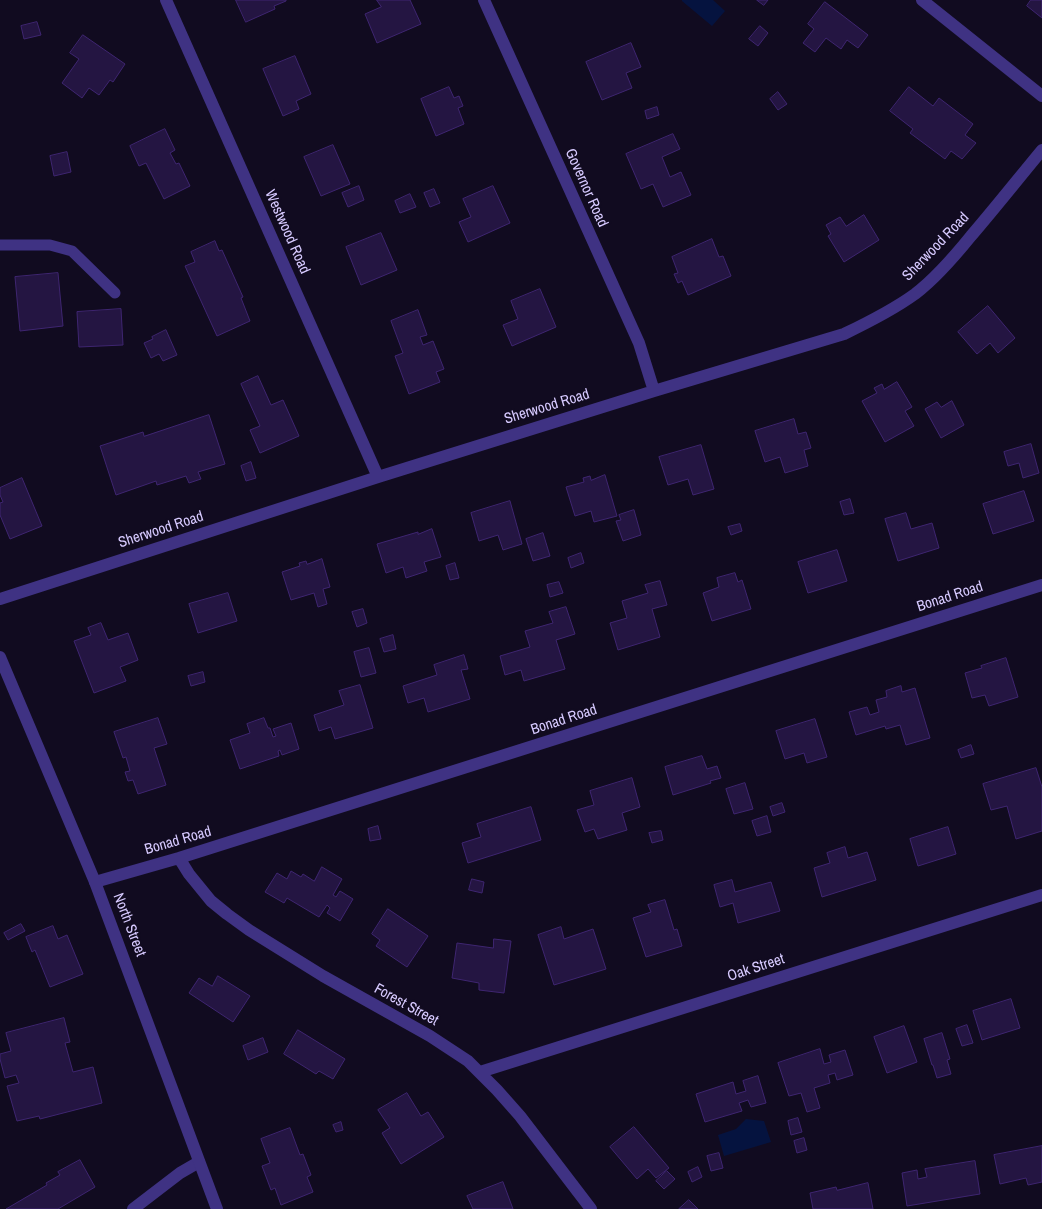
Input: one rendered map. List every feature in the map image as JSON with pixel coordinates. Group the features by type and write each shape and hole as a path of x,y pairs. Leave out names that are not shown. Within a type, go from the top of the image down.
{"street":[{"name":"Westwood Road","path":"166,0 378,477"},
{"name":"Governor Road","path":"484,0 639,343 654,391"},
{"path":"922,0 1042,96"},
{"name":"Sherwood Road","path":"0,599 378,477 844,334 870,322 916,293 953,258 1042,150"},
{"name":"Bonad Road","path":"95,882 179,858 1042,585"},
{"name":"North Street","path":"0,658 95,882 217,1209"},
{"name":"Forest Street","path":"179,858 189,874 211,901 249,930 468,1061 520,1116 591,1209"},
{"name":"Oak Street","path":"480,1072 1042,895"},
{"path":"133,1209 199,1162"}],"lane":[{"path":"0,245 50,245 72,251 114,293"}],"water":[{"path":"682,0 713,0 725,11 712,26"},
{"path":"746,1119 764,1121 771,1142 724,1156 718,1135 736,1129"}],"building":[{"path":"236,0 286,1 274,6 275,9 246,22"},
{"path":"377,0 410,0 421,24 377,43 365,14 381,7"},
{"path":"757,0 768,0 764,5"},
{"path":"1031,0 1042,0 1042,18 1027,6"},
{"path":"825,2 868,35 858,48 847,40 841,49 826,38 815,52 803,43 814,29 808,24"},
{"path":"37,22 41,35 24,39 21,26"},
{"path":"760,26 768,33 758,46 749,39"},
{"path":"83,35 125,64 113,82 110,80 99,95 89,88 82,98 62,83 79,59 70,53"},
{"path":"631,43 641,67 626,73 632,88 602,100 586,62"},
{"path":"295,56 311,94 296,101 299,109 283,116 263,69"},
{"path":"449,87 454,98 459,96 463,106 458,108 464,124 436,136 421,99"},
{"path":"909,87 933,106 939,98 973,124 965,135 976,143 962,159 951,151 945,159 910,133 913,129 890,111"},
{"path":"778,92 787,104 778,110 770,99"},
{"path":"657,107 659,115 647,119 645,111"},
{"path":"165,129 175,150 170,153 176,164 179,163 190,186 164,199 146,163 139,166 130,146"},
{"path":"673,134 680,149 662,157 670,177 681,172 691,195 663,207 653,184 641,189 626,154"},
{"path":"333,145 350,184 321,196 304,157"},
{"path":"67,152 71,172 54,176 50,156"},
{"path":"359,186 364,200 348,207 342,193"},
{"path":"493,186 510,223 468,242 459,222 471,217 463,199"},
{"path":"434,189 440,203 430,207 424,193"},
{"path":"410,194 416,207 400,213 395,201"},
{"path":"864,215 879,240 844,262 828,236 831,234 826,225 840,217 846,226"},
{"path":"381,233 397,270 361,285 346,247"},
{"path":"712,239 719,257 723,256 731,276 688,295 682,281 678,283 674,274 678,273 672,257"},
{"path":"215,241 219,251 222,250 243,297 241,298 250,321 217,336 185,266 195,262 191,252"},
{"path":"58,273 63,326 20,331 15,277"},
{"path":"540,289 556,327 512,346 503,325 518,319 511,301"},
{"path":"988,306 1015,338 998,353 990,343 977,354 958,332"},
{"path":"121,309 123,345 79,347 77,312"},
{"path":"418,310 427,335 420,337 423,345 433,341 444,369 436,372 440,382 409,394 395,356 403,353 391,321"},
{"path":"166,330 177,355 163,361 159,354 151,358 144,343"},
{"path":"258,376 271,405 283,400 299,436 260,453 250,430 260,426 241,384"},
{"path":"897,382 912,407 905,411 914,426 885,442 862,401 877,393 874,388 882,384 884,389"},
{"path":"952,401 964,425 941,438 925,409 937,402 941,407"},
{"path":"209,415 225,464 198,472 201,479 189,483 186,476 157,485 156,481 116,495 100,446 143,432 144,436"},
{"path":"794,419 798,434 806,432 811,448 804,450 808,466 785,473 780,457 765,462 755,431"},
{"path":"1031,444 1039,473 1023,478 1019,463 1008,466 1004,452"},
{"path":"701,445 714,489 693,495 688,479 668,485 659,457"},
{"path":"251,462 256,478 246,481 241,466"},
{"path":"605,475 617,516 594,522 591,511 575,516 566,487 584,482 583,478 590,476 591,480"},
{"path":"22,478 42,526 10,539 0,515 0,503 3,502 0,488"},
{"path":"1024,491 1034,521 993,534 983,504"},
{"path":"850,499 854,513 844,515 840,502"},
{"path":"510,501 522,544 503,550 498,535 479,541 471,513"},
{"path":"634,510 641,535 623,541 616,521 621,520 619,515"},
{"path":"906,513 911,529 932,523 939,548 898,561 885,519"},
{"path":"740,524 742,531 731,535 728,527"},
{"path":"432,529 441,557 424,562 427,571 406,578 403,567 386,573 377,544"},
{"path":"543,533 550,556 533,561 526,539"},
{"path":"837,550 847,581 808,593 798,562"},
{"path":"581,553 584,563 571,568 568,558"},
{"path":"322,559 330,587 323,589 327,604 318,607 314,593 291,600 282,572 300,566 299,563 306,561 307,564"},
{"path":"455,563 459,578 450,580 446,566"},
{"path":"735,573 738,582 742,580 751,609 712,621 703,593 719,587 717,578"},
{"path":"660,581 667,605 652,609 660,637 618,650 610,623 627,618 622,601 648,593 645,585"},
{"path":"559,582 563,593 550,597 547,585"},
{"path":"228,593 237,621 198,633 189,604"},
{"path":"566,607 575,634 556,640 565,669 524,681 521,670 505,675 500,656 530,647 525,631 553,623 549,612"},
{"path":"363,609 367,623 357,627 352,612"},
{"path":"101,623 108,640 128,633 138,660 120,667 126,681 94,693 74,641 91,635 88,628"},
{"path":"393,635 396,649 384,652 380,639"},
{"path":"369,648 376,673 361,677 354,652"},
{"path":"464,655 468,669 461,670 470,699 428,712 424,698 408,703 403,686 437,675 434,665"},
{"path":"1006,658 1018,697 989,706 985,695 972,698 965,673"},
{"path":"203,672 205,682 191,686 188,676"},
{"path":"360,685 373,728 335,739 331,727 319,731 314,715 344,705 339,691"},
{"path":"901,686 902,692 915,688 930,738 906,745 900,725 886,729 885,726 856,735 849,712 867,707 870,715 879,712 876,700 887,697 886,691"},
{"path":"158,718 167,744 154,748 166,785 138,794 133,780 128,781 125,772 130,771 126,757 123,758 114,732"},
{"path":"264,718 273,737 276,736 273,729 291,723 299,749 282,755 280,750 278,751 279,756 240,769 230,740 250,733 247,724"},
{"path":"815,719 827,757 807,763 804,753 785,759 776,731"},
{"path":"971,745 974,754 961,758 958,750"},
{"path":"702,756 707,769 717,766 721,778 673,795 665,767"},
{"path":"1036,768 1042,787 1042,831 1016,839 1007,806 991,810 983,784"},
{"path":"632,778 640,807 622,813 627,830 598,839 594,829 585,832 577,810 594,805 590,791"},
{"path":"745,783 753,809 734,814 726,789"},
{"path":"782,803 785,812 773,816 770,807"},
{"path":"531,807 541,840 468,863 462,843 481,837 477,824"},
{"path":"767,816 771,832 757,836 752,821"},
{"path":"378,826 381,839 370,841 368,829"},
{"path":"948,827 956,854 918,866 910,839"},
{"path":"661,831 663,840 652,843 649,833"},
{"path":"845,847 848,858 867,852 876,880 822,897 814,868 830,863 827,853"},
{"path":"322,867 342,879 333,895 336,897 340,891 353,899 340,921 327,913 330,908 327,905 319,917 287,898 284,903 265,892 277,873 287,879 291,871 301,877 303,874 314,881"},
{"path":"472,879 484,882 482,893 469,890"},
{"path":"732,880 735,892 771,882 780,911 738,923 733,903 720,907 714,885"},
{"path":"665,900 674,930 677,929 682,946 646,957 633,918 651,912 648,905"},
{"path":"388,909 428,936 407,967 376,946 380,940 372,934"},
{"path":"21,924 25,931 8,940 4,933"},
{"path":"53,926 58,939 67,935 83,974 50,987 35,950 32,952 26,937"},
{"path":"561,927 564,939 593,929 606,969 554,985 538,935"},
{"path":"494,939 511,941 504,993 479,990 479,983 452,978 457,943 493,948"},
{"path":"218,976 250,996 233,1022 189,993 199,978 212,986"},
{"path":"1011,999 1020,1028 982,1040 973,1011"},
{"path":"64,1018 70,1042 65,1043 73,1072 93,1067 102,1103 40,1119 39,1116 17,1121 7,1086 19,1083 16,1075 5,1078 0,1059 0,1054 11,1051 6,1033"},
{"path":"967,1025 973,1043 962,1046 956,1029"},
{"path":"904,1026 917,1062 887,1073 874,1037"},
{"path":"298,1030 345,1059 333,1079 319,1071 316,1074 284,1054"},
{"path":"942,1033 950,1059 947,1060 951,1074 937,1078 924,1039"},
{"path":"263,1038 268,1052 248,1060 243,1046"},
{"path":"820,1049 824,1064 831,1062 829,1055 845,1050 853,1075 837,1080 835,1073 828,1075 830,1083 814,1088 820,1108 807,1112 801,1093 789,1096 778,1063"},
{"path":"758,1076 766,1103 751,1107 748,1100 739,1103 742,1111 705,1122 696,1094 733,1082 736,1094 746,1091 743,1081"},
{"path":"407,1093 421,1116 428,1112 444,1137 401,1164 382,1133 390,1128 378,1110"},
{"path":"798,1118 802,1132 791,1135 788,1121"},
{"path":"341,1122 343,1130 336,1132 333,1125"},
{"path":"634,1127 669,1168 656,1178 648,1169 637,1179 610,1147"},
{"path":"290,1128 300,1155 303,1154 311,1175 307,1177 313,1192 281,1205 275,1188 271,1190 262,1166 270,1163 261,1139"},
{"path":"804,1138 807,1150 797,1153 794,1141"},
{"path":"1042,1146 1042,1182 1028,1185 1026,1178 1000,1184 994,1155"},
{"path":"719,1153 723,1168 711,1171 707,1156"},
{"path":"80,1160 95,1187 58,1209 6,1209 47,1185 46,1183 60,1175 58,1172"},
{"path":"975,1161 980,1194 907,1206 902,1173 917,1170 918,1179 927,1177 925,1169"},
{"path":"698,1167 702,1177 692,1182 688,1172"},
{"path":"667,1171 675,1179 664,1189 656,1181"},
{"path":"503,1182 513,1209 473,1209 467,1196"},
{"path":"868,1183 873,1209 813,1209 810,1193 836,1187 837,1190"},
{"path":"689,1200 698,1209 679,1209"}]}
